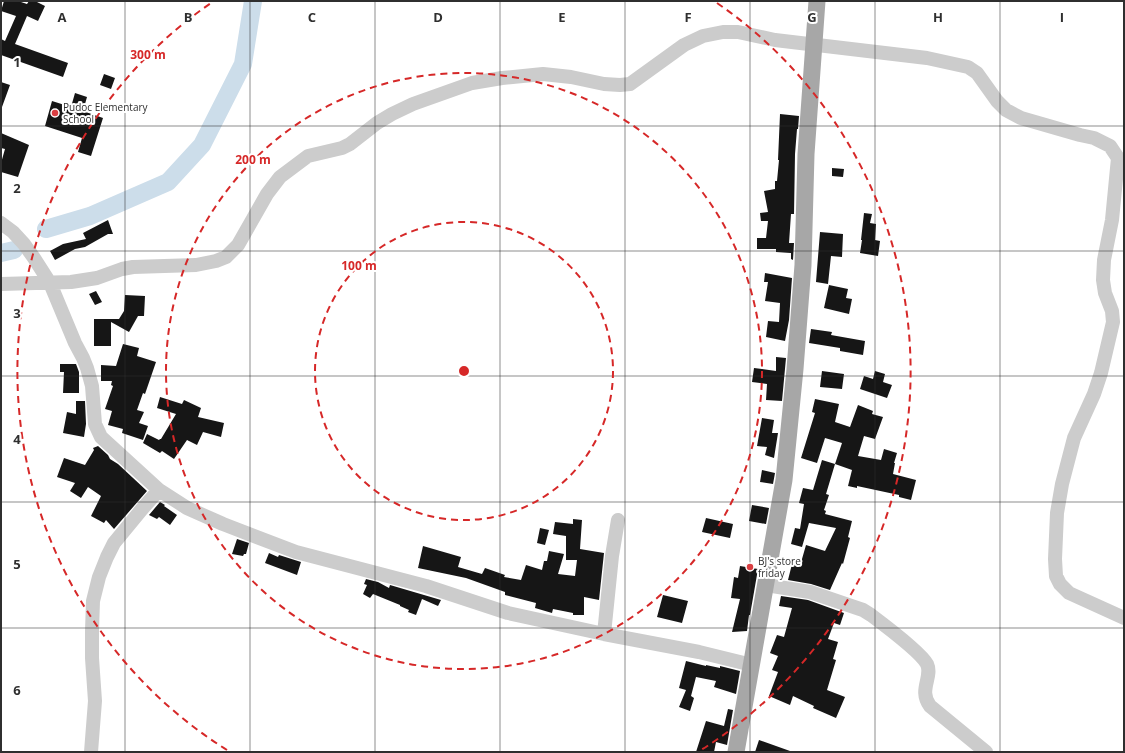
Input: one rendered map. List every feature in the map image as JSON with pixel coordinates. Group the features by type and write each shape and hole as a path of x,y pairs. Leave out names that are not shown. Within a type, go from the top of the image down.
{"main road":[{"path":"736,752 784,480 796,369 803,265 806,154 817,1"}],"street":[{"path":"1,284 50,283 97,278 122,269 133,267 207,264 226,257 238,245 267,194 280,177 308,156 342,148 392,114 413,104 472,83 543,74 571,77 604,84 630,84 684,45 703,36 723,32 738,32 775,40 927,58 968,67 977,73 997,101 1006,110 1021,118 1094,138 1110,146 1118,158 1112,220 1104,260 1103,280 1105,293 1112,311 1113,322 1101,373 1094,394 1074,438 1062,484 1057,513 1055,559 1056,576 1060,584 1069,593 1124,618"},
{"path":"1,223 13,232 24,244 50,283 87,368 92,386 95,424 101,437 159,490 187,508 208,518 296,552 426,586 508,613 604,634 699,652 752,665"},
{"path":"91,752 95,701 92,658 93,601 99,577 106,557 114,543 159,490"},
{"path":"604,634 611,563 618,520"},
{"path":"766,585 810,592 863,610 871,615 918,654 928,665 924,695 930,706 986,752"}],"building":[{"path":"4,1 18,1 27,4 29,1 35,1 45,6 38,21 27,16 15,44 68,63 63,77 1,55 1,39 5,41 16,16 1,11"},
{"path":"104,74 115,78 111,89 100,85"},
{"path":"1,82 10,85 2,107 1,107"},
{"path":"75,93 87,97 83,111 103,118 91,156 78,152 82,138 45,126 52,101 71,107"},
{"path":"780,114 799,116 795,154 794,214 791,214 789,243 794,243 793,260 791,259 791,253 776,252 776,249 757,249 757,238 766,238 768,221 761,221 760,213 768,212 764,191 775,189 775,181 777,181"},
{"path":"1,133 29,145 18,177 1,172 1,163 5,149 1,148"},
{"path":"832,168 844,169 843,177 832,176"},
{"path":"864,213 872,214 870,223 876,224 875,240 880,241 878,256 860,253"},
{"path":"108,220 113,234 108,234 85,247 75,249 55,260 50,251 63,244 86,239 83,233"},
{"path":"820,232 843,234 842,257 831,256 828,284 816,282"},
{"path":"765,273 792,278 789,320 785,341 766,337 768,321 779,322 780,303 765,301 768,282 764,282"},
{"path":"829,285 848,289 846,298 852,299 849,314 824,308"},
{"path":"96,291 102,302 95,305 89,294"},
{"path":"125,295 145,296 144,316 138,316 129,332 111,322 111,346 94,346 94,319 119,319 124,311"},
{"path":"811,329 832,332 831,335 865,341 863,355 840,351 840,348 809,343"},
{"path":"123,344 139,348 137,356 156,362 145,394 143,393 137,410 144,412 139,423 148,426 143,440 122,433 123,429 108,425 112,411 105,409 113,386 111,385 112,381 101,381 101,365 116,366"},
{"path":"776,357 786,358 782,401 766,400 767,384 752,382 754,368 776,371"},
{"path":"60,364 76,364 79,372 79,393 63,393 64,372 60,372"},
{"path":"822,371 844,374 842,389 820,387"},
{"path":"875,371 885,374 883,382 892,385 887,398 860,389 864,376 873,379"},
{"path":"160,397 182,404 184,400 201,408 198,417 224,423 221,437 203,432 197,445 187,440 174,459 162,451 160,453 143,443 147,434 159,440 161,439 176,414 157,408"},
{"path":"815,399 839,404 835,422 850,427 858,405 873,411 872,414 883,417 875,439 864,436 858,456 881,460 884,449 897,453 893,474 916,480 911,500 899,497 899,495 857,486 857,488 848,486 852,470 835,464 842,443 825,438 817,463 801,458 815,413 812,412"},
{"path":"76,401 85,401 86,424 84,437 63,433 67,412 76,414"},
{"path":"762,418 774,420 772,433 778,433 774,458 765,455 767,447 757,446"},
{"path":"98,446 108,455 110,459 118,464 147,491 114,529 106,520 104,523 91,516 101,496 88,487 81,498 70,491 75,483 57,477 64,458 85,465 94,450 93,448"},
{"path":"822,460 835,464 826,494 829,495 824,510 826,511 825,514 852,521 848,537 850,538 843,564 842,563 830,590 811,584 788,580 792,564 800,566 806,545 825,551 836,528 809,523 802,547 791,544 795,528 800,529 804,504 799,503 803,488 813,490"},
{"path":"762,470 775,473 773,484 760,482"},
{"path":"160,502 177,515 170,525 159,517 157,519 149,515"},
{"path":"752,505 769,508 766,524 749,521"},
{"path":"706,518 733,524 730,538 702,532"},
{"path":"573,519 582,520 580,549 604,553 599,600 584,597 584,615 573,615 573,613 553,609 552,613 535,608 536,603 505,595 505,592 466,578 418,568 423,546 461,557 458,567 482,574 485,568 505,575 504,577 521,580 526,565 542,570 544,561 547,561 549,551 564,554 558,574 575,576 577,560 566,560 566,536 553,534 555,522 573,524"},
{"path":"540,528 549,530 545,545 537,543"},
{"path":"237,539 249,543 246,554 243,556 232,554"},
{"path":"269,553 278,557 279,555 301,562 297,575 265,563"},
{"path":"740,566 758,569 747,631 732,632 740,599 731,598 734,577 738,578"},
{"path":"366,579 378,582 389,588 390,585 441,600 438,606 422,599 416,615 408,612 409,610 400,605 373,594 370,598 363,594 367,585 364,584"},
{"path":"663,595 688,601 682,623 657,617"},
{"path":"781,596 808,600 844,613 840,625 834,623 828,639 838,642 833,659 836,660 827,690 845,697 836,718 813,708 814,706 793,696 790,705 769,696 778,672 772,670 778,656 770,653 777,635 784,637 792,608 779,606"},
{"path":"686,661 706,666 720,668 720,666 740,671 736,694 714,687 716,681 696,677 691,696 694,698 690,711 679,707 686,690 679,688"},
{"path":"728,709 733,710 727,745 716,742 714,752 696,752 706,721 724,726"},
{"path":"759,740 790,751 755,752"}],"waterway":[{"path":"46,229 90,216 168,182 202,145 243,64 253,1"},
{"path":"1,253 14,250"}],"place":[{"name":"Pudoc Elementary School","path":"55,113"},
{"name":"BJ's store friday","path":"750,567"}]}
